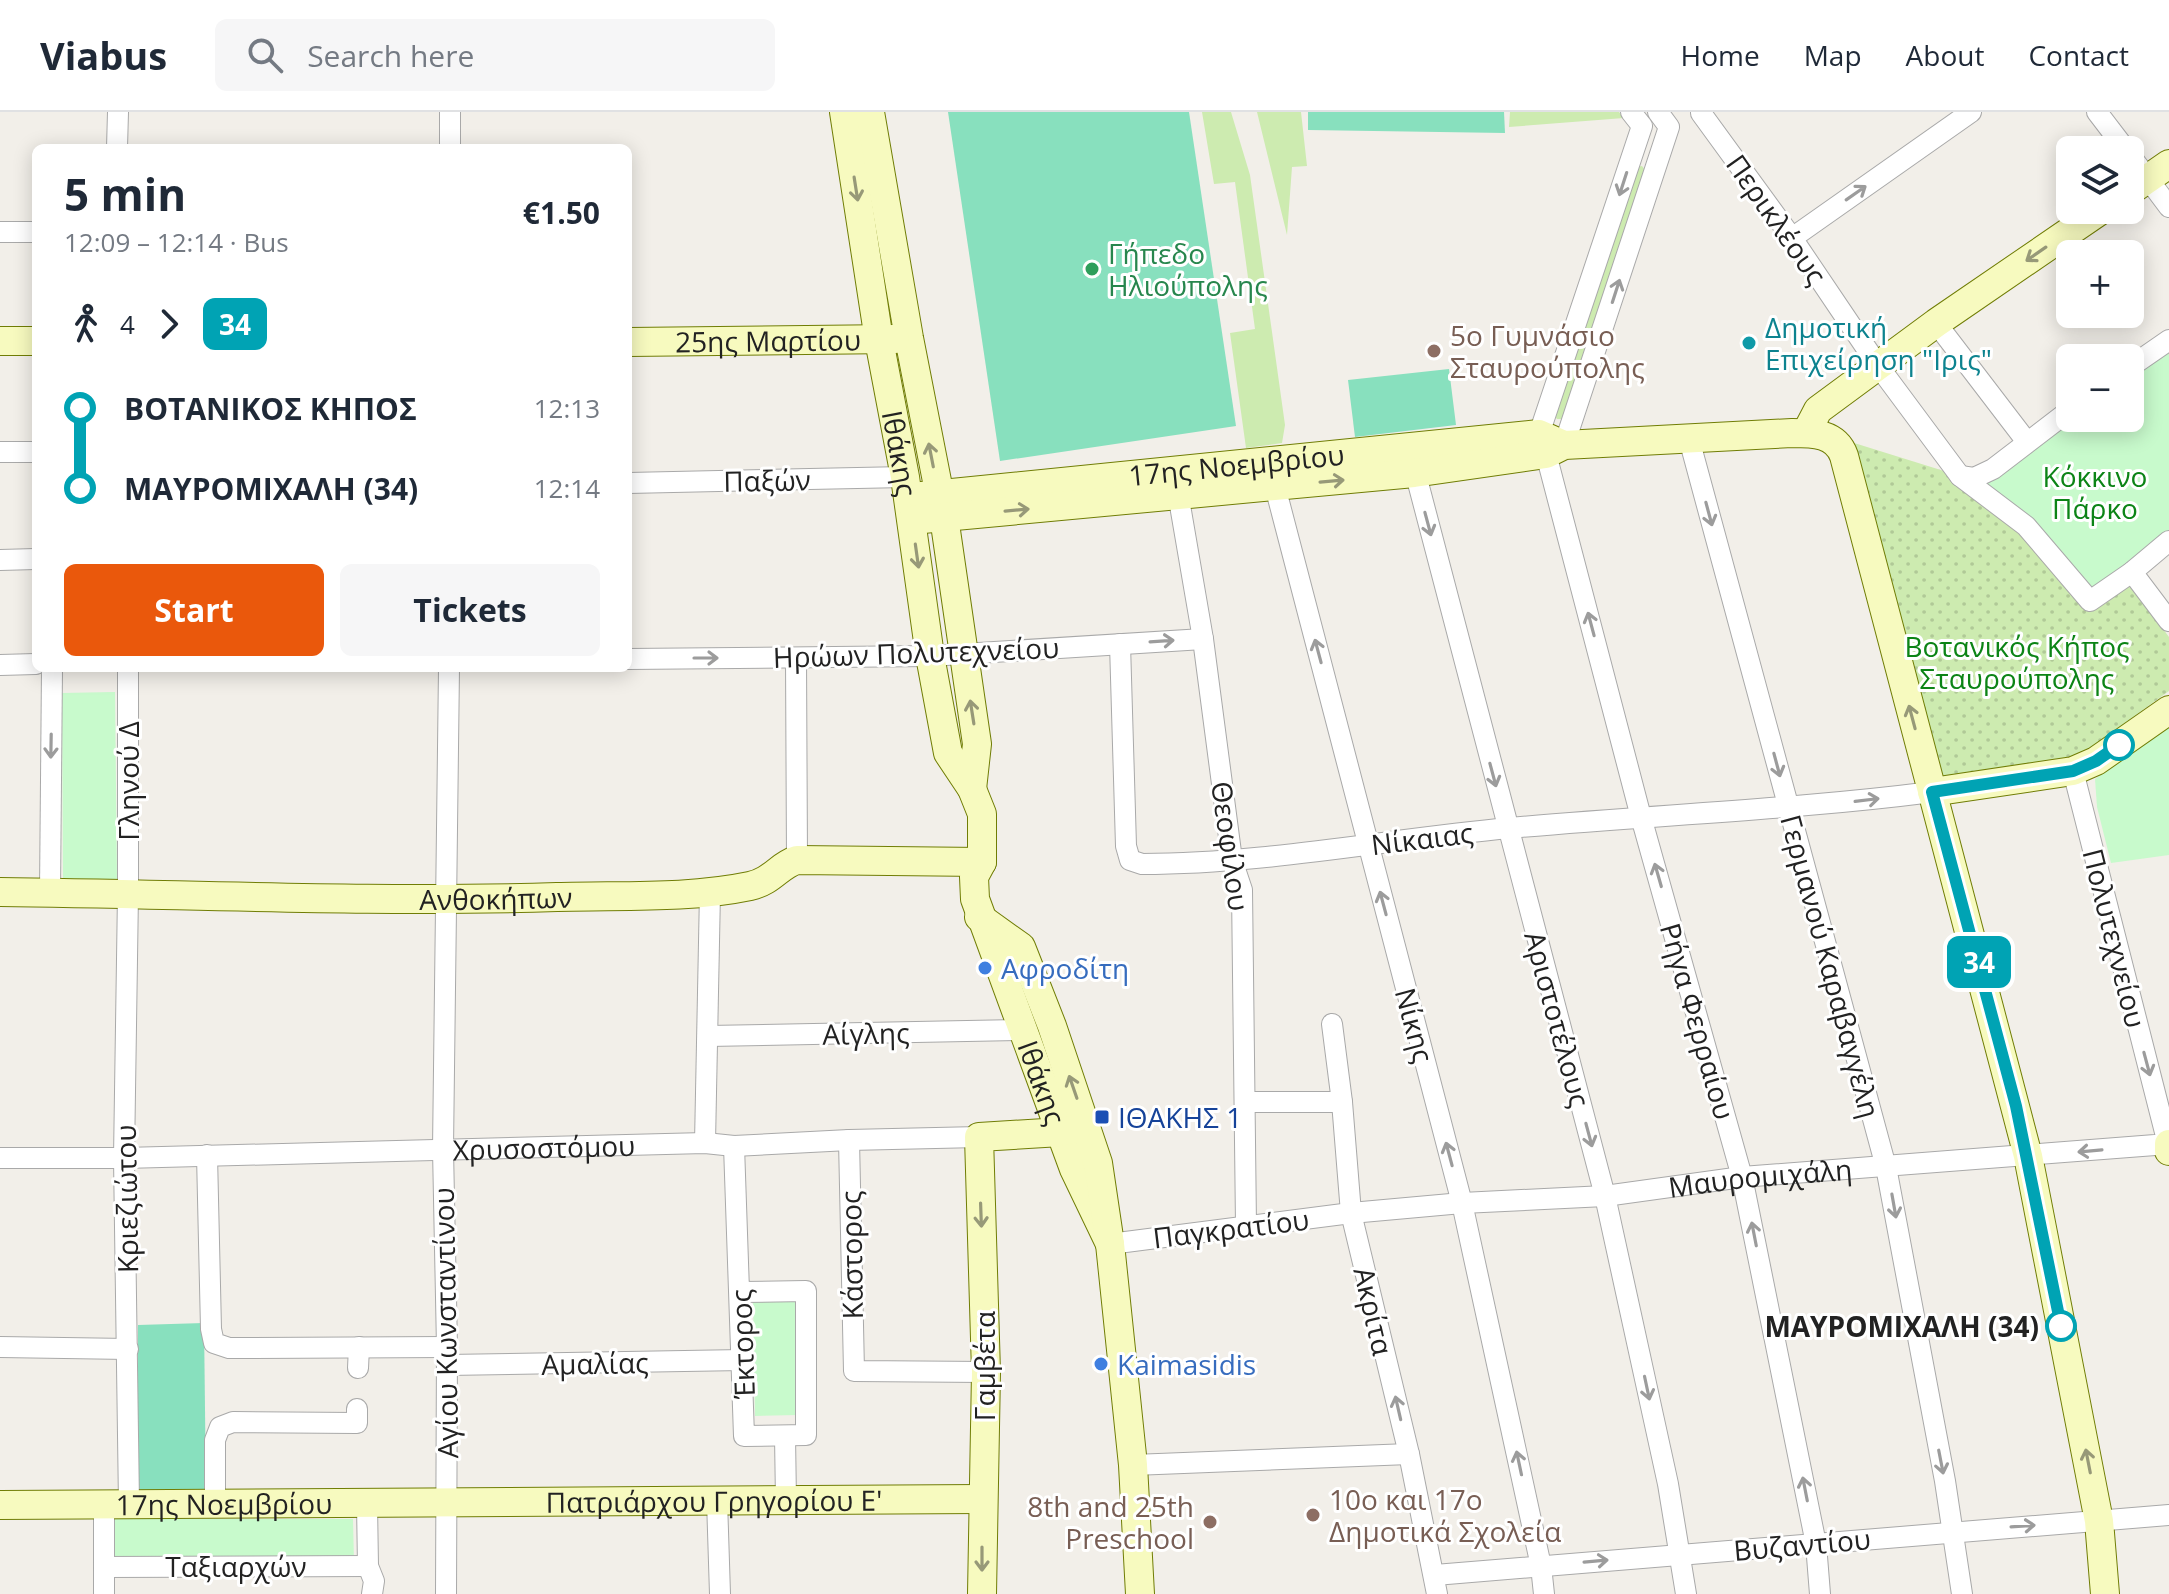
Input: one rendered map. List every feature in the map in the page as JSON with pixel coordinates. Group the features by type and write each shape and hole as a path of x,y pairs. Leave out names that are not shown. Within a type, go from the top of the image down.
{"street":[{"path":"117,144 118,112"},
{"path":"450,112 450,144"},
{"name":"Ιθάκης","path":"844,112 948,753 972,789 982,814 982,862 974,877 973,889 979,916 1024,1030 1074,1129 1098,1163 1110,1244 1133,1465 1140,1594"},
{"name":"Ιθάκης","path":"870,112 941,505 964,654 977,744 972,789"},
{"path":"1550,445 1636,119 1664,120 1702,112"},
{"name":"Περικλέους","path":"1702,112 1879,367 1960,476 2026,526 2090,601 2132,572"},
{"path":"1792,238 1971,112"},
{"path":"2097,112 2116,136"},
{"path":"1550,445 1664,120"},
{"path":"2149,178 2169,207"},
{"path":"2081,224 1936,323 1818,410 1819,436 1840,445 1844,456 2005,1061 2028,1156 2099,1521 2105,1594"},
{"path":"0,232 32,232"},
{"path":"1936,323 2027,442"},
{"name":"25ης Μαρτίου","path":"632,342 909,338"},
{"path":"2144,357 2169,340"},
{"path":"0,341 32,341"},
{"path":"1960,476 1974,478 1993,469 2056,420"},
{"name":"17ης Νοεμβρίου","path":"909,498 941,505 1550,445 1819,436"},
{"name":"Γερμανού Καραβαγγέλη","path":"1689,439 1886,1167 1962,1594"},
{"name":"Ρήγα Φερραίου","path":"1550,445 1641,817 1742,1177 1816,1544 1820,1594"},
{"path":"0,452 32,452"},
{"name":"Αριστοτέλους","path":"1412,460 1605,1196 1668,1484 1686,1594"},
{"name":"Νίκης","path":"1272,473 1462,1203 1541,1566 1544,1594"},
{"name":"Παξών","path":"632,483 909,498"},
{"name":"Θεοφίλου","path":"1177,484 1203,639 1232,860 1242,890 1246,1225"},
{"path":"2169,541 2132,572 2169,621"},
{"path":"0,560 32,559"},
{"name":"Ηρώων Πολυτεχνείου","path":"632,659 930,656 1203,639"},
{"name":"Νίκαιας","path":"1120,644 1124,802 1130,860 1148,864 1232,860 1507,828 1788,808 1932,792"},
{"path":"796,658 797,860 982,862"},
{"path":"0,665 32,664"},
{"path":"50,892 52,672"},
{"name":"Γληνού Δ","path":"128,672 128,893"},
{"name":"Αγίου Κωνσταντίνου","path":"446,1594 447,1356 443,1149 449,672"},
{"path":"1932,792 2073,771 2096,761 2169,710"},
{"name":"Πολυτεχνείου","path":"2073,771 2169,1146"},
{"name":"Ανθοκήπων","path":"0,892 448,900 710,892 763,883 785,865 797,860"},
{"path":"705,1143 710,892"},
{"name":"Κριεζιώτου","path":"104,1594 104,1567 117,1504 128,1349 124,1158 128,893"},
{"name":"Ιθάκης","path":"979,916 1021,947 1074,1129"},
{"name":"Ακρίτα","path":"1332,1024 1351,1213 1409,1454 1436,1584"},
{"name":"Αίγλης","path":"708,1036 1024,1030"},
{"path":"1245,1102 1342,1102"},
{"name":"Χρυσοστόμου","path":"0,1158 124,1158 705,1143 734,1146 979,1137 1074,1129"},
{"name":"Γαμβέτα","path":"979,1137 986,1372 982,1594"},
{"name":"Κάστορος","path":"849,1140 854,1371 986,1372"},
{"name":"Έκτορος","path":"734,1146 744,1436 785,1436"},
{"name":"Μαυρομιχάλη","path":"1351,1213 1462,1203 1605,1196 1742,1177 2169,1146"},
{"name":"Αμαλίας","path":"207,1155 211,1329 214,1343 229,1348 358,1358 447,1356 743,1360"},
{"name":"Παγκρατίου","path":"1110,1244 1351,1213"},
{"path":"740,1292 806,1291 806,1435 785,1436 786,1501"},
{"path":"0,1347 128,1349"},
{"path":"215,1504 215,1440 220,1427 233,1422 357,1416"},
{"path":"1133,1465 1409,1454"},
{"name":"Πατριάρχου Γρηγορίου Ε'","path":"446,1501 982,1499"},
{"path":"717,1500 720,1594"},
{"name":"17ης Νοεμβρίου","path":"0,1505 446,1501"},
{"path":"367,1504 368,1566 374,1581 372,1594"},
{"name":"Βυζαντίου","path":"1436,1584 1541,1566 2169,1515"},
{"name":"Ταξιαρχών","path":"104,1567 368,1566"}],"green space":[{"name":"Γήπεδο Ηλιούπολης","path":"948,112 1189,112 1236,426 1000,461"},
{"path":"1202,112 1231,112 1250,175 1285,425 1282,443 1246,448 1230,333 1255,329 1235,182 1214,184"},
{"path":"1257,112 1301,112 1307,166 1292,167 1287,235"},
{"path":"1308,112 1504,112 1505,133 1308,130"},
{"path":"1510,112 1619,112 1624,118 1509,127"},
{"path":"1642,166 1645,170 1562,419 1557,419 1554,415 1636,167"},
{"name":"Κόκκινο Πάρκο","path":"2169,340 2169,537 2090,594 1974,478 2056,427 2056,432 2144,432 2144,357"},
{"path":"1449,369 1456,425 1355,437 1348,380"},
{"name":"Βοτανικός Κήπος Σταυρούπολης","path":"1851,442 1960,476 2090,594 2122,574 2169,637 2169,691 2079,756 1943,776"},
{"path":"115,692 117,879 63,880 62,693"},
{"path":"2169,725 2169,855 2111,863 2097,807 2095,779"},
{"path":"753,1300 797,1300 798,1415 755,1416"},
{"path":"204,1323 206,1495 138,1496 138,1325"},
{"path":"106,1519 353,1519 354,1562 108,1562"}],"bus line":[{"name":"34","path":"2061,1326 2016,1106 1932,792 2073,771 2096,761 2119,745"}],"place":[{"name":"Γήπεδο Ηλιούπολης","path":"1092,269"},
{"name":"Δημοτική Επιχείρηση \"Ιρις\"","path":"1749,343"},
{"name":"5ο Γυμνάσιο Σταυρούπολης","path":"1434,351"},
{"name":"Αφροδίτη","path":"985,968"},
{"name":"ΙΘΑΚΗΣ 1","path":"1102,1117"},
{"name":"ΜΑΥΡΟΜΙΧΑΛΗ (34)","path":"2061,1326"},
{"name":"Kaimasidis","path":"1101,1364"},
{"name":"10ο και 17ο Δημοτικά Σχολεία","path":"1313,1515"},
{"name":"8th and 25th Preschool","path":"1210,1522"}]}
